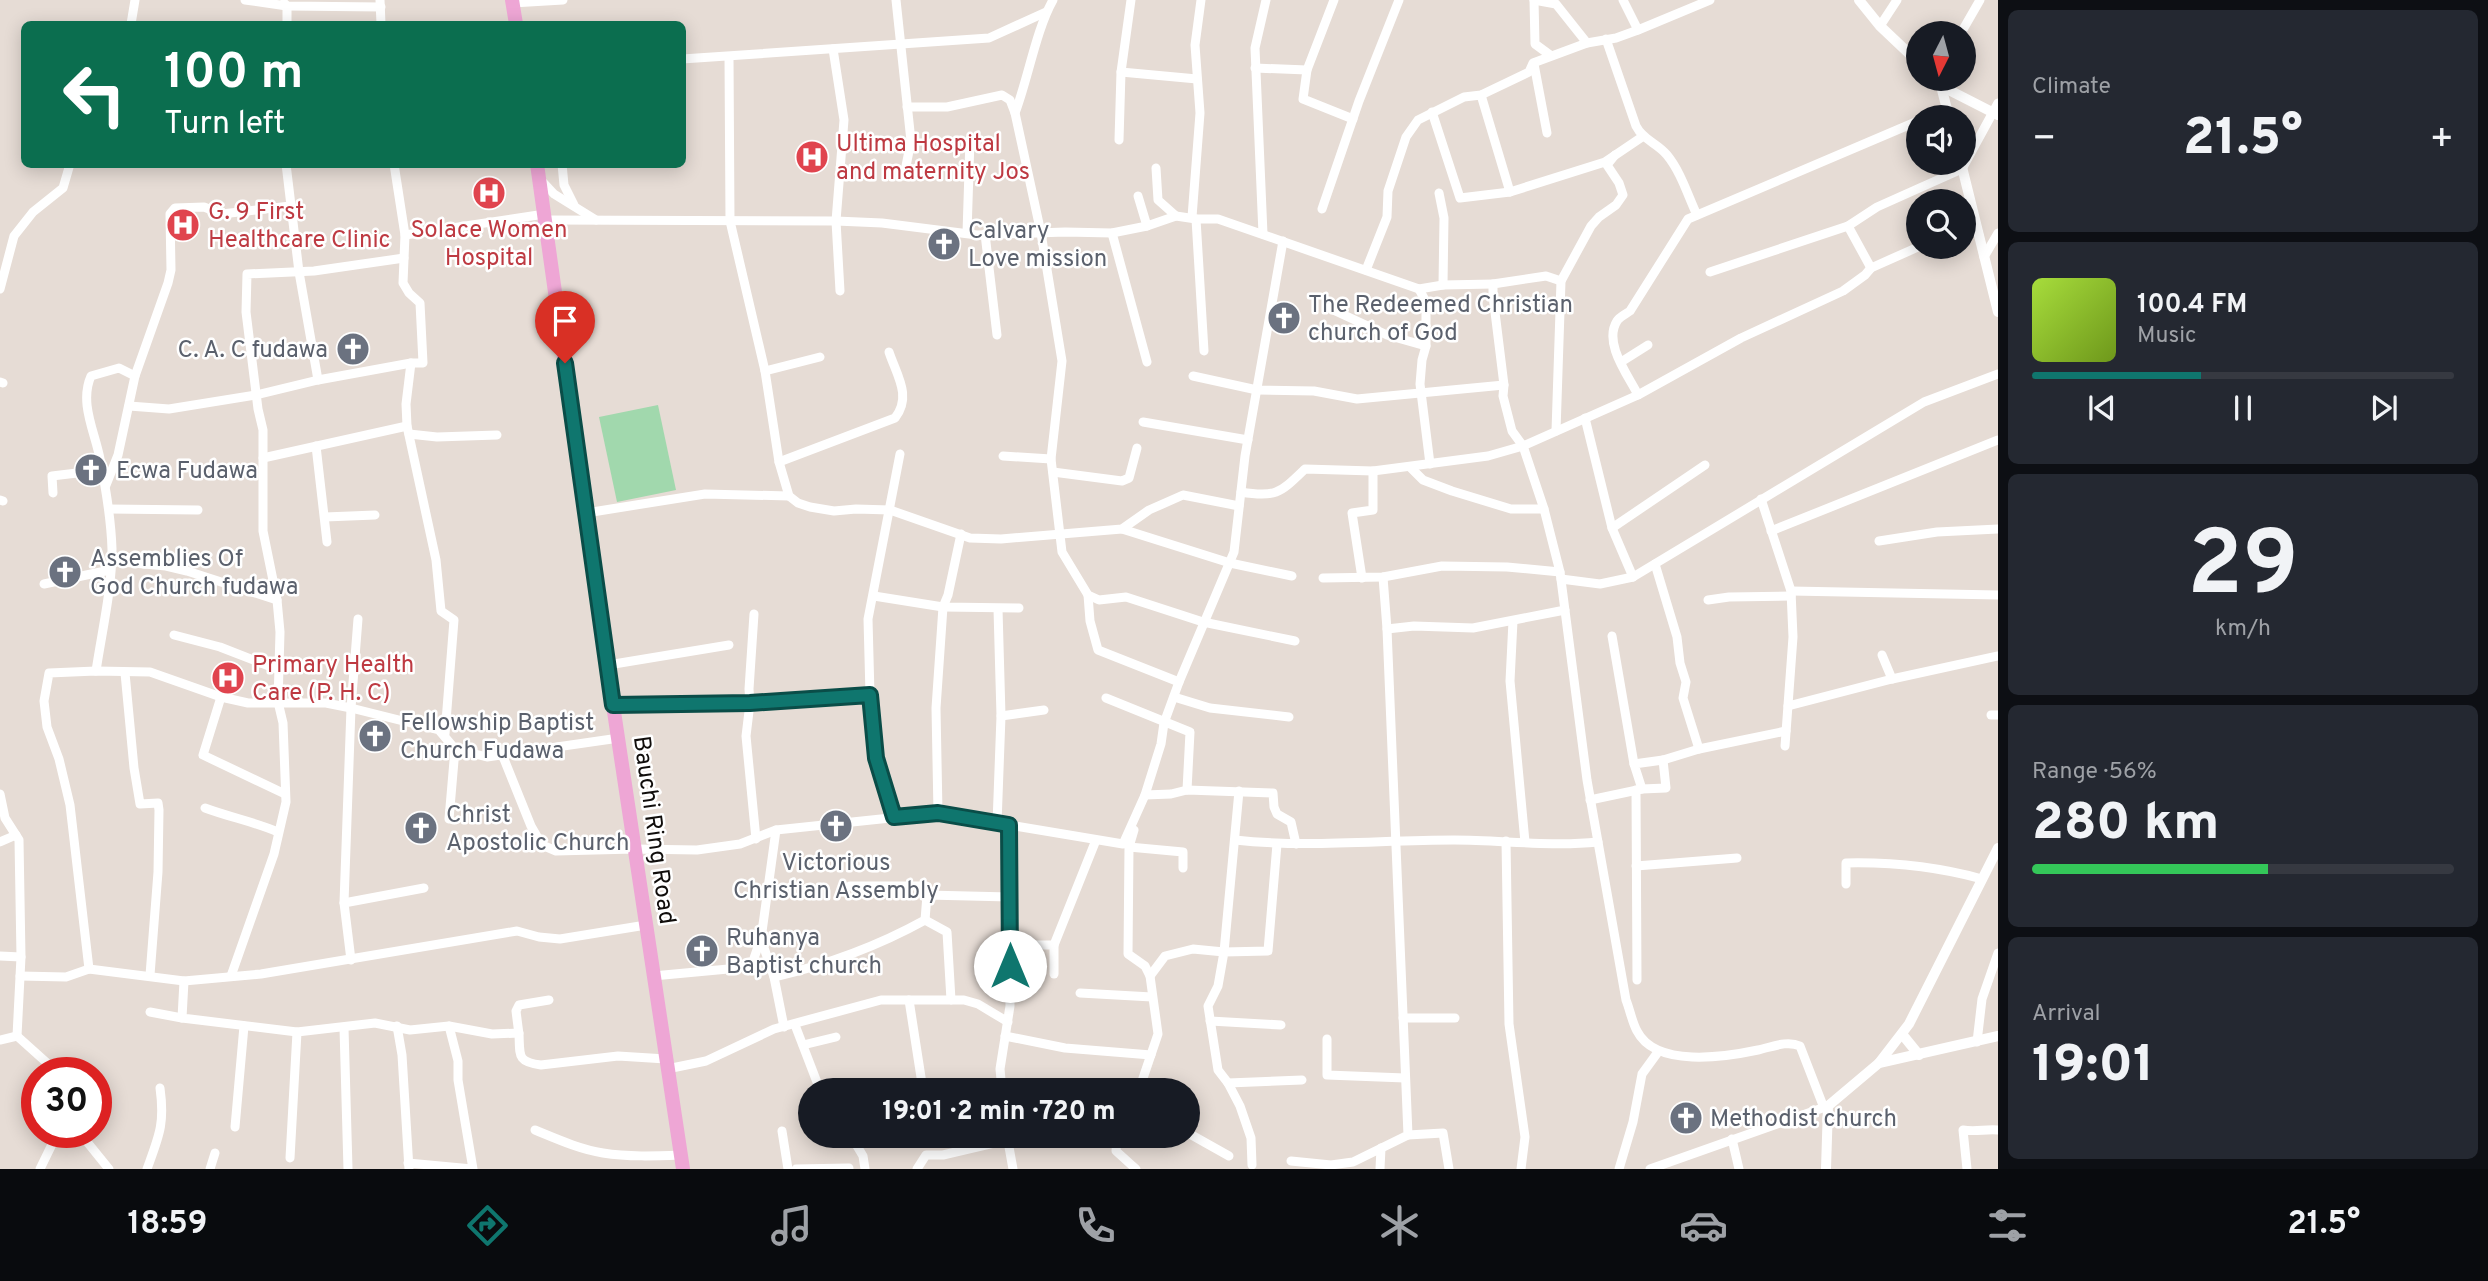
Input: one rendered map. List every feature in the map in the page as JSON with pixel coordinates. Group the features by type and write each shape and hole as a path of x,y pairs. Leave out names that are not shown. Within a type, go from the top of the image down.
{"main road":[{"path":"512,1 515,21"},
{"name":"Bauchi Ring Road","path":"538,171 613,705 682,1162"}],"street":[{"path":"132,21 135,0"},
{"path":"245,0 381,4"},
{"path":"512,1 563,0"},
{"path":"897,0 911,141 904,176"},
{"path":"1015,113 1046,12 1053,0"},
{"path":"1119,140 1121,72 1130,0"},
{"path":"1201,0 1195,45 1200,113 1194,218 1205,351"},
{"path":"1262,234 1255,48 1266,0"},
{"path":"1334,0 1307,70 1303,99 1353,119"},
{"path":"1322,209 1399,0"},
{"path":"1550,55 1535,44 1534,0 1556,4 1587,43"},
{"path":"1623,0 1638,30"},
{"path":"1366,270 1387,217 1388,191 1406,137 1418,120 1464,97 1481,95 1529,72 1533,62 1550,55 1638,30 1710,0"},
{"path":"1859,0 1880,26 1906,51"},
{"path":"1880,26 1897,0"},
{"path":"1968,21 1980,0"},
{"path":"284,3 287,21"},
{"path":"686,59 989,38 1046,12"},
{"path":"1606,39 1636,126 1642,137 1653,142 1668,156 1697,215"},
{"path":"833,49 844,120 836,222 840,291"},
{"path":"729,57 730,221 765,371 779,462 789,496 798,503 834,511 890,510 970,538 1001,539 1122,529 1230,563 1292,576"},
{"path":"1533,62 1547,133"},
{"path":"1255,68 1307,70"},
{"path":"1121,72 1197,79"},
{"path":"1957,91 1996,110 1976,142"},
{"path":"907,107 947,107 1002,95 1010,100 1041,233 1062,362 1051,459 1062,552 1087,595 1090,621 1098,650 1179,682"},
{"path":"1481,95 1510,192"},
{"path":"1432,112 1460,198 1510,192 1605,162 1642,137"},
{"path":"1638,395 1611,335 1617,320 1630,311 1688,219 1906,126"},
{"path":"967,233 970,139"},
{"path":"1556,431 1561,281 1591,226 1616,205 1623,194 1607,165 1615,155"},
{"path":"0,289 14,236 33,212 63,188 69,168"},
{"path":"286,168 299,272 318,380"},
{"path":"129,406 169,409 256,395 318,380 411,363 423,363 420,303 403,283 405,235 395,168"},
{"path":"562,168 564,185 574,206"},
{"path":"1156,168 1158,200 1175,216"},
{"path":"538,171 554,194 596,220"},
{"path":"1710,272 1848,226 1877,207 1943,175"},
{"path":"1439,194 1444,218 1443,285"},
{"path":"1138,196 1147,226"},
{"path":"106,485 118,455 135,376 168,283 171,270 170,214 175,208 204,207 222,214 290,206"},
{"path":"405,235 545,217 883,223 985,234 1111,233 1147,226 1175,216 1218,219 1419,289 1443,285 1493,285 1546,276 1561,281"},
{"path":"1976,225 1998,312"},
{"path":"1848,226 1871,268"},
{"path":"1111,233 1147,362"},
{"path":"1984,257 1998,233"},
{"path":"985,234 997,335"},
{"path":"1143,1078 1158,1034 1150,976 1145,966 1128,954 1129,847 1161,744 1164,723 1203,622 1234,552 1248,440 1283,241"},
{"path":"1241,492 1264,496 1282,490 1305,469 1373,471 1488,456 1523,446 1638,395 1741,338 1843,291 1871,268 1906,252"},
{"path":"231,976 274,854 286,802 283,723 278,702 280,632 277,600 263,531 262,430 246,312 247,274 299,272 404,258"},
{"path":"1493,285 1503,396 1512,431 1523,446 1544,509 1561,576 1590,800 1626,1000 1638,1034 1658,1052 1684,1057 1738,1054 1792,1042 1800,1046 1826,1107 1826,1169"},
{"path":"1419,289 1426,302 1426,346 1420,384 1423,391 1430,464"},
{"path":"1329,308 1387,335 1426,346"},
{"path":"1621,362 1648,345"},
{"path":"779,462 895,418 903,408 904,394 889,352"},
{"path":"765,371 820,357"},
{"path":"411,363 406,404 408,430 436,560 441,611 454,620 445,734"},
{"path":"96,671 111,565 106,485 88,416 88,384 91,376 119,368 135,376"},
{"path":"1323,578 1383,578 1442,566 1507,567 1600,584 1633,577 1924,402 1998,374"},
{"path":"1193,376 1257,390 1314,391 1357,398 1504,385"},
{"path":"1585,418 1612,528 1633,577"},
{"path":"1143,422 1248,440"},
{"path":"263,458 408,430 437,437 496,435"},
{"path":"1772,531 1998,440"},
{"path":"316,446 327,541"},
{"path":"1053,472 1122,481 1129,478 1137,448"},
{"path":"894,817 876,758 870,695 868,619 900,454"},
{"path":"1003,456 1051,459"},
{"path":"1612,528 1705,466"},
{"path":"1410,467 1423,480 1452,491 1511,509 1544,509"},
{"path":"53,493 52,476 102,470"},
{"path":"1362,578 1352,513 1373,510 1373,471"},
{"path":"586,513 705,494 789,496"},
{"path":"1122,529 1149,510 1183,495 1239,506"},
{"path":"1761,499 1791,593 1793,637 1785,746"},
{"path":"109,509 198,510"},
{"path":"324,517 375,515"},
{"path":"1879,541 1937,532 1998,529"},
{"path":"938,813 936,708 943,607 961,534"},
{"path":"1655,564 1677,637 1680,663 1686,682 1683,698 1699,749"},
{"path":"44,584 111,565 166,566 277,600"},
{"path":"1383,578 1388,629 1408,1135"},
{"path":"1708,600 1791,593 1998,595"},
{"path":"1087,595 1099,600 1126,597 1203,622 1294,641"},
{"path":"874,596 943,607 1019,608"},
{"path":"998,609 1001,716 998,824"},
{"path":"1388,629 1414,626 1473,628 1565,610"},
{"path":"754,614 746,736 756,839"},
{"path":"351,960 344,904 351,708 358,619"},
{"path":"1513,621 1510,681 1525,842"},
{"path":"174,635 219,647 279,670"},
{"path":"1612,636 1639,789 1636,866 1637,979"},
{"path":"608,665 729,645"},
{"path":"1882,655 1892,678"},
{"path":"1788,706 1892,678 1998,656"},
{"path":"89,969 69,805 59,759 47,727 44,701 49,673 150,672 221,697 259,705 278,702 326,704 439,730 455,749 449,819"},
{"path":"125,673 140,804 158,803 159,810 158,872 150,975"},
{"path":"613,705 750,703 870,695"},
{"path":"221,697 203,755 285,794"},
{"path":"1174,697 1210,708 1289,717"},
{"path":"1106,698 1189,732 1187,790"},
{"path":"1001,716 1044,710"},
{"path":"1634,764 1663,760 1699,749 1786,731"},
{"path":"455,749 487,757 619,738"},
{"path":"502,754 531,826 542,845 556,852 697,850 740,844 776,830 938,813 1123,844 1139,812"},
{"path":"1590,800 1639,789 1666,788 1663,760"},
{"path":"1145,795 1187,790 1274,794 1273,807 1277,814 1291,822 1296,844"},
{"path":"1239,791 1224,952 1218,986 1208,1006 1217,1070 1228,1083 1240,1106 1251,1138 1252,1165"},
{"path":"0,794 5,818 19,840 22,957 17,1036"},
{"path":"205,808 278,832"},
{"path":"1001,1078 1010,1006 1009,825"},
{"path":"653,976 739,968 752,964 761,939 776,830"},
{"path":"0,842 16,835"},
{"path":"1054,974 1054,945 1096,839"},
{"path":"1235,840 1277,844 1506,841 1570,845 1598,842"},
{"path":"1506,841 1509,1024 1525,1137 1521,1169"},
{"path":"1150,976 1165,956 1193,948 1224,952 1268,951 1277,844"},
{"path":"1129,847 1183,852 1182,868"},
{"path":"1650,1169 1670,1165 1732,1139 1826,1107 1878,1063 1909,1024 1998,849"},
{"path":"1636,866 1737,858"},
{"path":"1846,884 1846,863 1885,862 1982,879"},
{"path":"850,886 926,886 925,920"},
{"path":"344,904 424,888"},
{"path":"927,895 1010,897"},
{"path":"774,977 803,970 898,935 925,920"},
{"path":"925,920 947,932 951,1000"},
{"path":"20,976 66,976 89,969 184,981 261,974 517,931 560,939 646,925"},
{"path":"761,939 774,977 784,1027"},
{"path":"1010,945 1054,945"},
{"path":"1977,1042 1982,999 1998,953"},
{"path":"0,956 22,957"},
{"path":"182,1018 184,981"},
{"path":"1080,993 1152,997"},
{"path":"549,1000 519,1005 516,1011 519,1053 522,1060 529,1064 618,1056 667,1064 706,1061 774,1029 881,1000 964,1000 978,1004 1008,1022"},
{"path":"909,1000 921,1078"},
{"path":"150,1012 297,1032 375,1023 410,1030 449,1026 492,1034 519,1033"},
{"path":"1403,1018 1455,1018"},
{"path":"1210,1021 1281,1025"},
{"path":"795,1025 815,1078"},
{"path":"235,1127 244,1026"},
{"path":"397,1026 402,1055 409,1166 473,1169 458,1080 458,1060 449,1026"},
{"path":"344,1028 348,1169"},
{"path":"290,1158 297,1032"},
{"path":"1902,1034 1919,1055"},
{"path":"0,1040 17,1036"},
{"path":"17,1036 40,1057"},
{"path":"1005,1036 1065,1048 1151,1055"},
{"path":"803,1045 836,1037"},
{"path":"1878,1063 1998,1037"},
{"path":"1327,1039 1327,1075 1405,1078"},
{"path":"1619,1169 1633,1122 1642,1074 1658,1052"},
{"path":"1228,1083 1302,1080"},
{"path":"147,1169 162,1129 160,1087"},
{"path":"535,1130 570,1145 603,1153 682,1162"},
{"path":"1966,1169 1963,1130 1998,1130"},
{"path":"782,1131 788,1169"},
{"path":"1291,1161 1331,1165 1353,1162 1408,1135 1443,1133 1449,1169"},
{"path":"1732,1139 1739,1169"},
{"path":"1200,1140 1229,1156"},
{"path":"40,1169 50,1148"},
{"path":"92,1148 109,1169"},
{"path":"858,1148 863,1156 865,1169"},
{"path":"917,1169 926,1155 943,1155 969,1148"},
{"path":"1009,1148 1013,1169"},
{"path":"1116,1148 1116,1151 1136,1169"},
{"path":"1380,1169 1381,1148"},
{"path":"210,1169 215,1153"},
{"path":"796,1169 849,1168"}],"green space":[{"path":"658,405 676,490 617,502 599,417"}],"place":[{"name":"Ultima Hospital and maternity Jos","path":"812,157"},
{"name":"Solace Women Hospital","path":"489,193"},
{"name":"G. 9 First Healthcare Clinic","path":"183,225"},
{"name":"Calvary Love mission","path":"944,244"},
{"name":"The Redeemed Christian church of God","path":"1284,318"},
{"name":"C. A. C fudawa","path":"353,349"},
{"name":"Ecwa Fudawa","path":"91,470"},
{"name":"Assemblies Of God Church fudawa","path":"65,572"},
{"name":"Primary Health Care (P. H. C)","path":"228,678"},
{"name":"Fellowship Baptist Church Fudawa","path":"375,736"},
{"name":"Victorious Christian Assembly","path":"836,826"},
{"name":"Christ Apostolic Church","path":"421,828"},
{"name":"Ruhanya Baptist church","path":"702,951"},
{"name":"Methodist church","path":"1686,1118"}],"route":[{"path":"565,363 613,705 750,703 870,695 876,758 894,817 938,813 1009,825 1010,966"}]}
